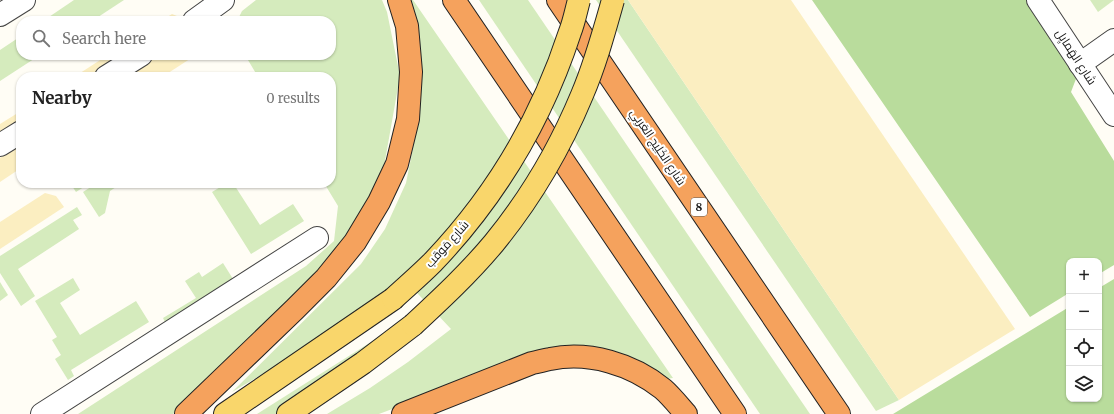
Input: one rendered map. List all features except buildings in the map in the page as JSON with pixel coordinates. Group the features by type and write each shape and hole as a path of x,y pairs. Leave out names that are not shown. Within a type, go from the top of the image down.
{"highway":[{"path":"186,414 326,278 355,242 379,202 397,164 408,119 411,72 407,26 399,0"},
{"path":"454,0 735,414"},
{"name":"شارع الخَلِيج العَربِي","path":"558,0 839,414"},
{"path":"403,414 532,364 551,358 578,357 600,359 624,366 643,375 663,389 686,414"}],"main road":[{"name":"شارع مَوقب","path":"225,414 393,299 433,262 469,221 501,178 528,131 552,82 570,32 579,0"},
{"path":"288,414 363,363 413,325 455,286 494,243 528,197 557,147 582,95 602,41 613,0"}],"street":[{"path":"0,15 24,0"},
{"path":"201,16 223,0"},
{"name":"شارع الهَمايِل","path":"1038,0 1114,115"},
{"path":"1080,64 1114,40"},
{"path":"114,72 133,60"},
{"path":"0,145 16,135"},
{"path":"42,414 317,238"}],"green space":[{"path":"74,0 124,0 100,16 50,16"},
{"path":"256,0 382,0 387,12 400,76 383,172 351,242 290,310 173,414 78,414 306,266 334,241 338,206 327,188 336,188 336,72 255,72 248,60 336,60 336,16 240,16 242,11"},
{"path":"408,0 413,0 673,378 665,379 639,361 603,349 562,345 379,414 327,414 370,388 408,362 451,329 403,278 346,325 232,392 361,264 385,229 406,183 418,123"},
{"path":"479,0 528,0 810,414 760,414"},
{"path":"596,0 628,0 899,400 876,411"},
{"path":"812,0 1032,0 1079,71 1071,92 1114,161 1114,265 1102,272 1102,258 1066,258 1066,295 1030,317"},
{"path":"1090,0 1114,0 1098,12"},
{"path":"16,39 16,60 32,60 0,81 0,50"},
{"path":"73,188 82,188 76,192"},
{"path":"89,188 114,188 110,191 105,213 99,217 83,192"},
{"path":"219,188 236,188 260,225 293,204 304,221 251,254 212,192"},
{"path":"77,207 82,215 73,220 79,229 18,269 35,296 21,306 0,273 0,256"},
{"path":"223,263 233,279 165,322 163,318 196,298 185,281 199,272 202,277"},
{"path":"73,278 80,290 60,303 80,335 136,301 149,322 71,370 74,376 68,380 55,359 61,355 52,340 57,337 35,301"},
{"path":"1114,279 1114,414 893,414 1066,309 1066,402 1102,402 1102,286"},
{"path":"0,282 8,295 0,301"},
{"path":"420,311 278,414 257,414"}],"sand":[{"path":"628,0 791,0 1015,329 899,400"},
{"path":"100,60 121,60 103,72 82,72"},
{"path":"151,60 188,60 170,72 133,72"},
{"path":"16,114 16,127 0,138 0,124"},
{"path":"16,147 16,171 0,182 0,158"},
{"path":"45,193 56,196 64,207 0,249 0,222"}]}
